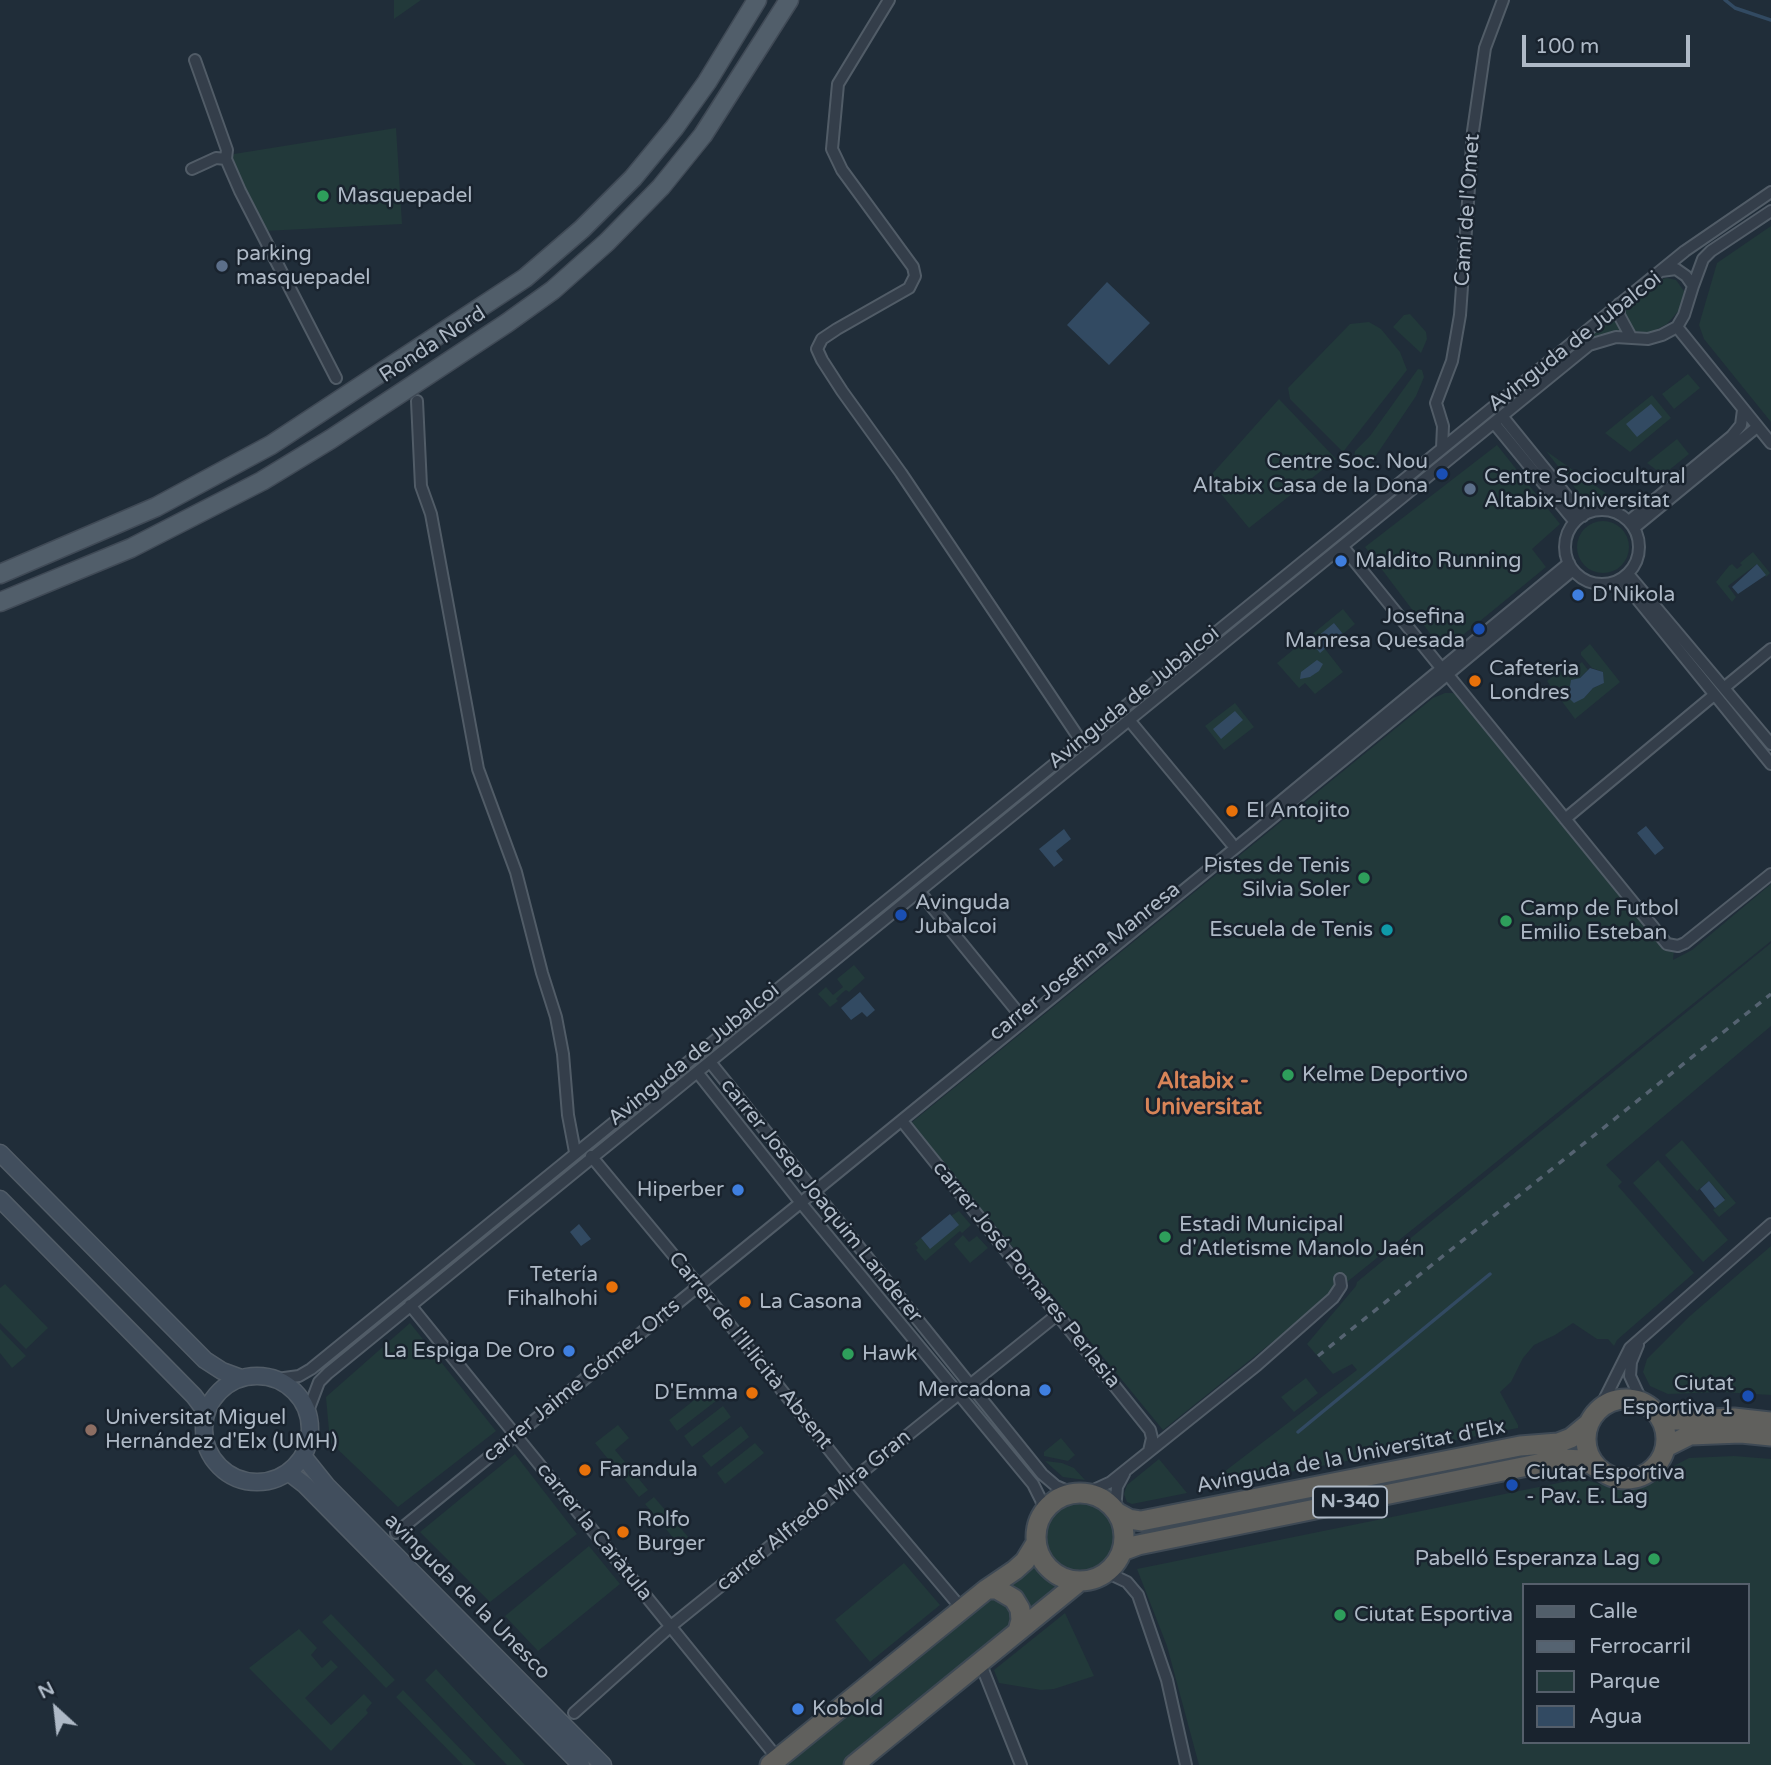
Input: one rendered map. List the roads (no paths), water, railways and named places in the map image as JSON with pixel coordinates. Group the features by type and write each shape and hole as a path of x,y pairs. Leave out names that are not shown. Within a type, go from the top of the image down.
{"highway":[{"name":"N-340","path":"1594,1416 1611,1401 1623,1399 1642,1402"},
{"path":"1642,1402 1656,1411 1661,1418 1666,1432 1666,1447 1690,1436 1741,1433 1771,1436"},
{"path":"1594,1416 1586,1439 1587,1450 1597,1468"},
{"name":"Avinguda de la Universitat d'Elx","path":"1117,1511 1129,1519 1141,1521 1520,1446 1558,1443 1571,1438 1594,1416"},
{"path":"1661,1418 1734,1418 1771,1422"},
{"name":"N-340","path":"1597,1468 1610,1477 1634,1479 1655,1468 1666,1447"},
{"name":"Avinguda de la Universitat d'Elx","path":"1122,1551 1138,1545 1562,1459 1584,1460 1597,1468"},
{"name":"N-340","path":"1080,1493 1103,1498 1117,1511"},
{"path":"1080,1493 1052,1502 1037,1526 1038,1553 1059,1576 1080,1581 1090,1580 1113,1567 1122,1551 1124,1528 1117,1511"},
{"path":"774,1762 987,1589 1015,1570 1025,1561 1036,1543"},
{"path":"853,1765 1080,1581"},
{"path":"987,1589 1006,1592 1014,1599 1020,1609 1018,1631"}],"main road":[{"name":"Ronda Nord","path":"0,574 156,506 271,445 525,278 582,229 633,178 675,127 707,82 757,0"},
{"name":"Ronda Nord","path":"0,602 131,548 262,481 507,323 553,289 607,242 661,187 710,125 789,0"},
{"path":"0,1153 205,1360 222,1371 241,1378"},
{"path":"0,1199 206,1412"},
{"path":"262,1375 277,1379 297,1392 308,1412 311,1427 309,1444 303,1456 288,1472 273,1480 246,1481 232,1476 218,1466 209,1453 205,1440 206,1412 219,1391 228,1383 262,1375"},
{"name":"avinguda de la Unesco","path":"303,1456 327,1486 603,1765"},
{"name":"avinguda de la Unesco","path":"288,1472 305,1485 581,1765"}],"street":[{"path":"889,0 838,84 832,149 842,170 913,267 915,276 909,288 836,329 822,340 817,349 842,391 901,473 1082,741"},
{"name":"Camí de l'Omet","path":"1442,448 1441,419 1436,403 1452,361 1460,315 1473,131 1485,48 1503,0"},
{"path":"195,60 227,150 226,159 240,191 336,378"},
{"path":"192,169 216,158 226,159"},
{"path":"1661,271 1696,243 1771,192"},
{"path":"1693,286 1703,259 1711,251 1771,211"},
{"name":"Avinguda de Jubalcoi","path":"277,1379 299,1376 311,1369 1619,304 1661,271 1668,268 1682,272 1693,286 1684,315 1677,327 1648,339 1616,337 1589,345 410,1305 319,1382 308,1412"},
{"path":"1619,304 1619,315 1631,337"},
{"path":"1677,327 1770,442"},
{"path":"417,401 421,486 431,514 478,769 516,872 556,1017 575,1152"},
{"path":"1631,525 1732,436 1741,425 1743,410"},
{"path":"1441,419 1448,425 1470,425"},
{"path":"1498,419 1579,519"},
{"path":"1631,525 1757,427"},
{"path":"1738,444 1757,439 1770,442"},
{"path":"1598,510 1607,511 1631,525 1639,544 1639,552 1624,576 1601,584 1591,582 1571,566 1565,548 1566,539 1579,519 1598,510"},
{"path":"1343,547 1667,944 1685,943 1771,874"},
{"name":"carrer Josefina Manresa","path":"811,1190 902,1121 1571,566"},
{"path":"1624,576 1725,687 1771,744"},
{"path":"1624,576 1714,695 1771,764"},
{"path":"1725,687 1771,649"},
{"name":"carrer Josefina Manresa","path":"811,1190 1020,1015 1445,672"},
{"path":"1565,818 1714,695"},
{"path":"1129,720 1231,843"},
{"path":"919,891 1020,1015"},
{"name":"carrer Josep Joaquim Landerer","path":"710,1062 1042,1475 1056,1486 1080,1493"},
{"name":"carrer Josep Joaquim Landerer","path":"697,1072 801,1203 1033,1484 1044,1511"},
{"name":"carrer José Pomares Perlasia","path":"902,1121 1150,1430"},
{"name":"Carrer de l'Il·licità Absent","path":"591,1156 699,1286 853,1480 962,1609"},
{"name":"carrer Jaime Gómez Orts","path":"396,1533 801,1203 811,1190"},
{"path":"1594,1416 1630,1349 1771,1224"},
{"path":"1080,1493 1111,1482 1169,1436 1333,1298 1341,1286 1340,1279"},
{"name":"carrer la Caràtula","path":"410,1305 671,1626 774,1762"},
{"name":"carrer Alfredo Mira Gran","path":"574,1713 671,1626 1058,1314"},
{"path":"1640,1339 1631,1362 1630,1376 1642,1402"},
{"path":"1150,1430 1169,1436"},
{"path":"1117,1511 1117,1487 1121,1479 1145,1454 1152,1438 1150,1430"},
{"path":"1107,1572 1127,1582 1138,1595 1167,1680 1186,1765"},
{"path":"980,1662 1021,1765"}],"water":[{"path":"1107,282 1150,323 1109,365 1067,325"},
{"path":"1651,404 1662,417 1637,437 1626,424"},
{"path":"1757,564 1766,575 1738,594 1732,587"},
{"path":"1334,623 1343,634 1320,653 1311,642"},
{"path":"1317,660 1323,664 1319,671 1300,679 1301,672"},
{"path":"1590,668 1603,672 1604,683 1574,703 1567,696 1569,693 1566,690 1571,680 1580,678"},
{"path":"1235,711 1243,720 1221,739 1213,729"},
{"path":"1646,826 1664,848 1655,855 1637,833"},
{"path":"1064,829 1071,839 1056,851 1063,860 1054,867 1039,849"},
{"path":"860,992 875,1010 867,1017 862,1012 851,1020 841,1008"},
{"path":"1709,1181 1725,1200 1715,1208 1700,1189"},
{"path":"950,1214 959,1225 930,1249 921,1238"},
{"path":"579,1224 591,1239 581,1246 570,1232"}],"waterway":[{"path":"1725,0 1735,8 1771,20"},
{"path":"1298,1432 1490,1274"}],"railway":[{"path":"1318,1356 1771,994"}],"place":[{"name":"Masquepadel","path":"323,196"},
{"name":"parking masquepadel","path":"222,266"},
{"name":"Centre Soc. Nou Altabix Casa de la Dona","path":"1442,474"},
{"name":"Centre Sociocultural Altabix-Universitat","path":"1470,489"},
{"name":"Maldito Running","path":"1341,561"},
{"name":"D'Nikola","path":"1578,595"},
{"name":"Josefina Manresa Quesada","path":"1479,629"},
{"name":"Cafeteria Londres","path":"1475,681"},
{"name":"El Antojito","path":"1232,811"},
{"name":"Pistes de Tenis Silvia Soler","path":"1364,878"},
{"name":"Avinguda Jubalcoi","path":"901,915"},
{"name":"Camp de Futbol Emilio Esteban","path":"1506,921"},
{"name":"Escuela de Tenis","path":"1387,930"},
{"name":"Kelme Deportivo","path":"1288,1075"},
{"name":"Hiperber","path":"738,1190"},
{"name":"Estadi Municipal d'Atletisme Manolo Jaén","path":"1165,1237"},
{"name":"Tetería Fihalhohi","path":"612,1287"},
{"name":"La Casona","path":"745,1302"},
{"name":"La Espiga De Oro","path":"569,1351"},
{"name":"Hawk","path":"848,1354"},
{"name":"Mercadona","path":"1045,1390"},
{"name":"D'Emma","path":"752,1393"},
{"name":"Ciutat Esportiva 1","path":"1748,1396"},
{"name":"Universitat Miguel Hernández d'Elx (UMH)","path":"91,1430"},
{"name":"Farandula","path":"585,1470"},
{"name":"Ciutat Esportiva - Pav. E. Lag","path":"1512,1485"},
{"name":"Rolfo Burger","path":"623,1532"},
{"name":"Pabelló Esperanza Lag","path":"1654,1559"},
{"name":"Ciutat Esportiva","path":"1340,1615"},
{"name":"Kobold","path":"798,1709"}],"district":[{"name":"Altabix - Universitat","path":"1203,1095"}]}
